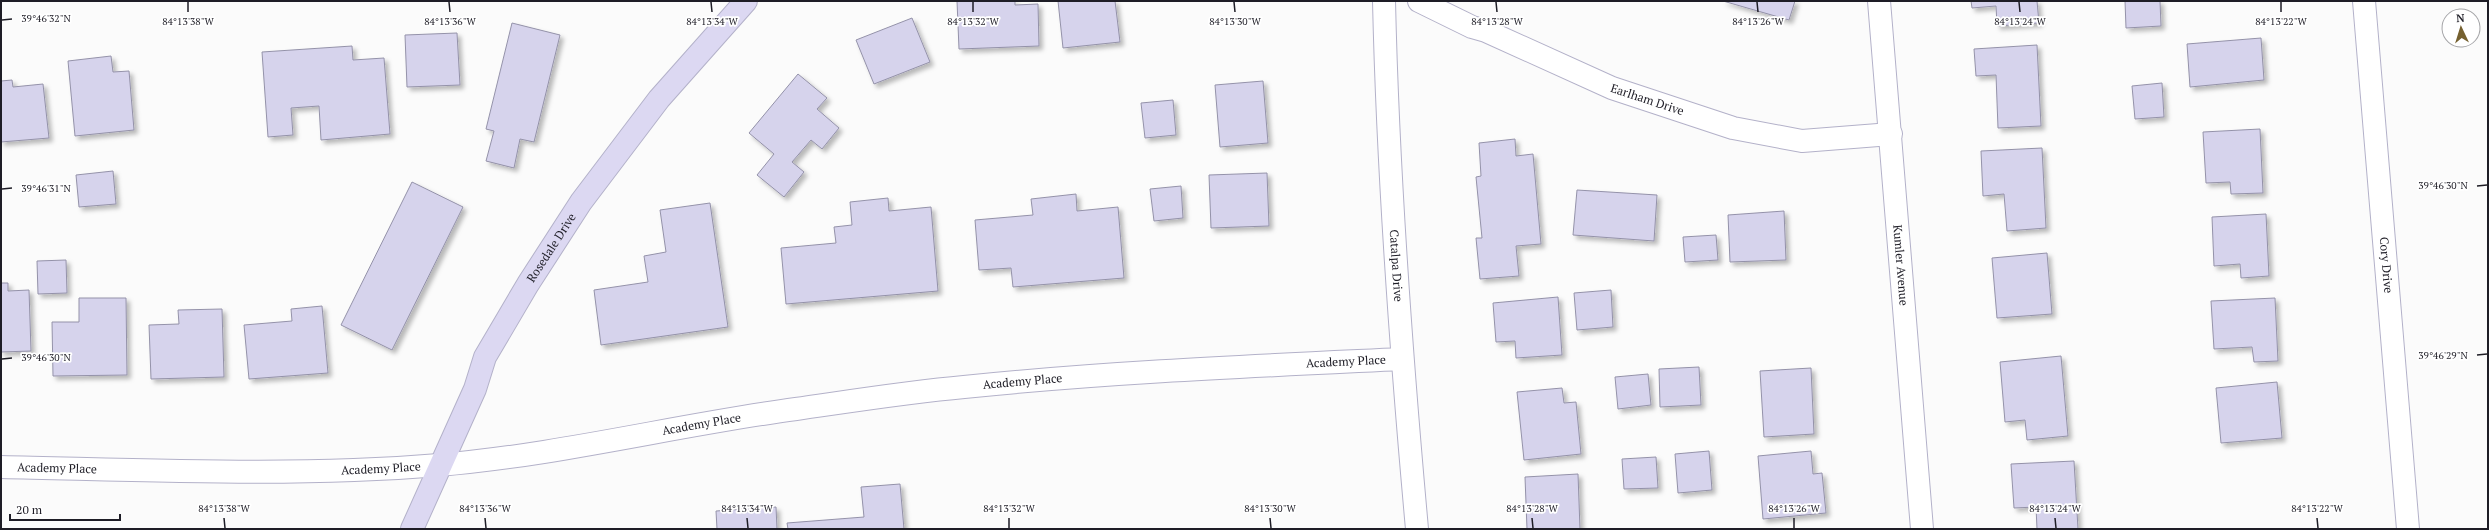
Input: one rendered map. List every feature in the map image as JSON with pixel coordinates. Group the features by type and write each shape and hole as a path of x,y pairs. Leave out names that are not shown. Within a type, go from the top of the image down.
{"street":[{"name":"Rosedale Drive","path":"412,529 475,389 485,357 528,284 581,202 659,98 746,1"},
{"name":"Catalpa Drive","path":"1384,1 1386,132 1402,359 1417,529"},
{"name":"Earlham Drive","path":"1418,1 1472,27 1486,31 1612,88 1733,128 1802,141 1890,134"},
{"name":"Kumler Avenue","path":"1879,1 1890,134 1893,198 1922,529"},
{"name":"Cory Drive","path":"2364,1 2408,529"},
{"name":"Academy Place","path":"1,468 327,470 441,465 566,448 787,410 964,387 1142,372 1402,359"}],"building":[{"path":"957,1 1015,1 1015,5 1038,4 1039,46 959,49"},
{"path":"1058,1 1115,1 1120,42 1063,48"},
{"path":"1723,1 1795,1 1789,20"},
{"path":"1971,1 2037,1 2039,23 1997,26 1996,6 1972,8"},
{"path":"2125,1 2160,1 2161,26 2126,28"},
{"path":"912,18 930,62 874,84 856,40"},
{"path":"512,23 560,35 534,142 520,139 514,168 486,161 494,131 486,129"},
{"path":"457,33 460,85 407,87 405,35"},
{"path":"2261,38 2264,80 2190,87 2187,44"},
{"path":"2037,45 2041,126 1998,128 1996,75 1976,76 1974,49"},
{"path":"352,46 353,60 384,58 390,134 321,140 319,106 291,108 293,135 268,137 262,52"},
{"path":"111,56 113,72 129,71 134,130 75,136 68,61"},
{"path":"798,74 827,98 817,109 839,128 822,149 811,140 792,162 804,172 784,197 757,175 774,154 749,133"},
{"path":"12,80 13,87 43,84 49,138 1,142 1,81"},
{"path":"1263,81 1268,143 1220,147 1215,85"},
{"path":"2162,83 2164,117 2135,119 2132,86"},
{"path":"1173,100 1176,135 1145,138 1141,103"},
{"path":"2260,129 2263,193 2231,194 2230,182 2206,183 2203,132"},
{"path":"1515,139 1516,156 1533,154 1541,244 1516,246 1519,276 1480,279 1476,238 1482,238 1476,177 1481,176 1479,143"},
{"path":"2042,148 2046,228 2007,231 2004,194 1983,196 1981,151"},
{"path":"113,171 116,204 79,207 76,175"},
{"path":"1267,173 1269,226 1211,228 1209,175"},
{"path":"412,182 463,207 392,350 341,325"},
{"path":"1181,186 1183,218 1154,221 1150,189"},
{"path":"1577,190 1657,195 1654,241 1573,235"},
{"path":"1076,194 1077,211 1118,207 1124,278 1013,287 1011,268 979,270 975,220 1033,215 1031,199"},
{"path":"888,198 889,211 931,207 938,291 786,304 781,248 836,243 834,227 852,225 850,202"},
{"path":"710,203 728,327 601,345 594,290 648,282 644,256 666,252 660,210"},
{"path":"1784,211 1786,260 1730,262 1728,215"},
{"path":"2266,214 2269,276 2241,278 2240,264 2214,266 2212,217"},
{"path":"1716,235 1718,260 1685,262 1683,237"},
{"path":"2047,253 2052,314 1997,318 1992,258"},
{"path":"66,260 67,293 38,294 37,261"},
{"path":"1,283 8,283 8,291 29,290 31,351 1,352"},
{"path":"1611,290 1613,327 1577,330 1574,293"},
{"path":"1558,297 1562,355 1516,358 1515,341 1496,342 1493,303"},
{"path":"79,298 126,298 127,375 53,376 52,322 79,322"},
{"path":"2275,298 2278,361 2254,362 2252,347 2214,349 2211,301"},
{"path":"322,306 328,373 249,379 244,325 292,321 291,309"},
{"path":"222,309 224,377 151,379 149,325 179,324 178,310"},
{"path":"2061,356 2068,436 2027,440 2025,420 2005,422 2000,362"},
{"path":"1699,367 1701,405 1660,407 1659,369"},
{"path":"1811,368 1814,434 1764,437 1760,371"},
{"path":"1648,374 1651,405 1618,409 1615,377"},
{"path":"2277,382 2282,438 2221,443 2216,388"},
{"path":"1562,388 1564,403 1576,402 1581,454 1524,460 1517,392"},
{"path":"1709,451 1712,490 1678,493 1675,454"},
{"path":"1811,451 1813,474 1822,473 1826,513 1763,519 1758,456"},
{"path":"1656,457 1658,488 1624,489 1622,459"},
{"path":"2074,461 2078,529 2037,529 2036,507 2014,508 2011,464"},
{"path":"1578,474 1580,529 1527,529 1525,477"},
{"path":"900,484 904,529 788,529 787,523 864,517 861,487"},
{"path":"776,507 777,529 717,529 716,511"}]}
